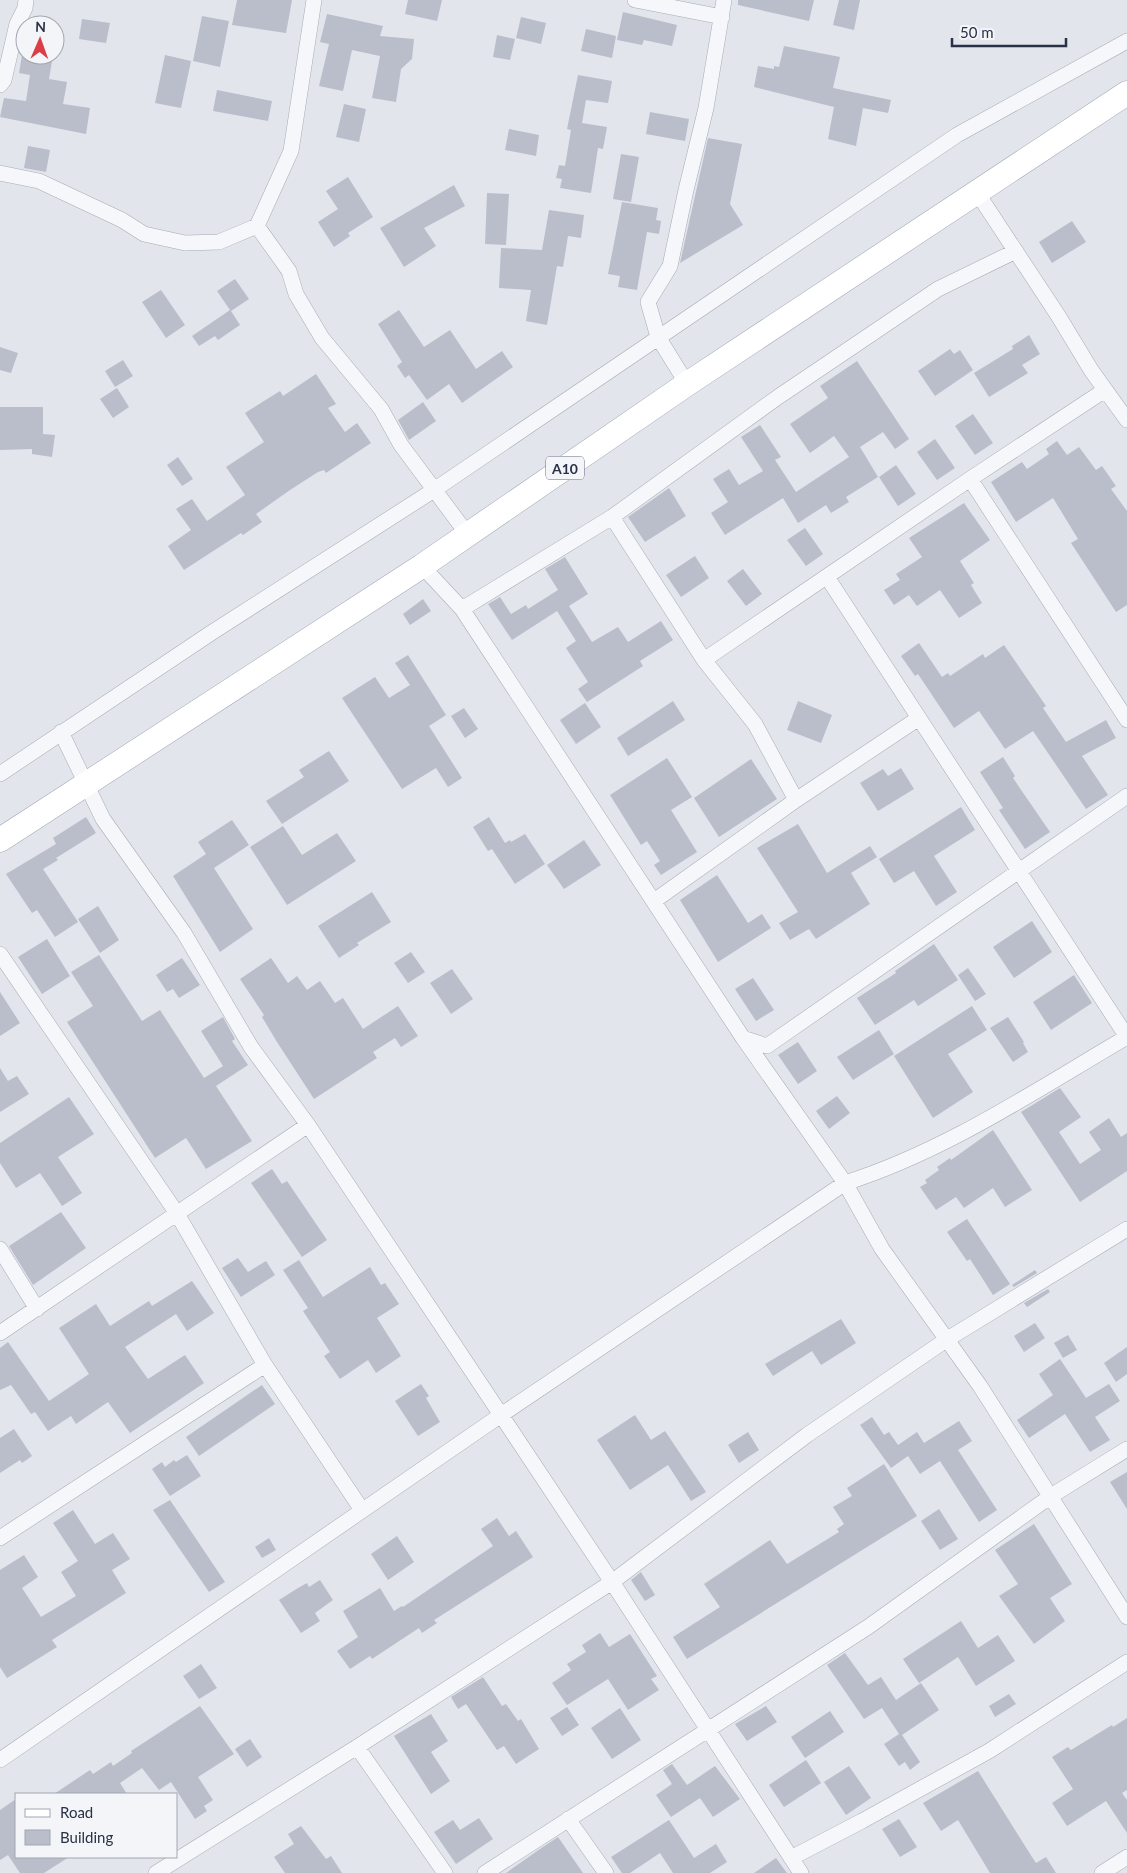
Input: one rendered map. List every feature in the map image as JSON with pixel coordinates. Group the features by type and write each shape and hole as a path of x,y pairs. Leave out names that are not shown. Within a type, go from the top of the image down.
{"main road":[{"name":"A10","path":"0,840 422,566 687,384 976,191 1127,93"}],"street":[{"path":"0,85 4,80 17,24 26,8 26,0"},
{"path":"0,173 39,181 122,220 144,234 185,243 219,242 257,226 291,151 314,0"},
{"path":"635,0 722,17"},
{"path":"687,384 658,337 648,302 670,266 706,108 724,0"},
{"path":"0,774 61,732 434,490 957,135 1127,41"},
{"path":"976,191 1104,390 1127,420"},
{"path":"257,226 289,271 296,294 322,338 381,408 401,445 468,535"},
{"path":"462,609 612,516 778,397 938,289 1016,251"},
{"path":"704,660 970,478 1104,390"},
{"path":"970,478 1127,720"},
{"path":"612,516 704,660 755,724 796,800"},
{"path":"422,566 462,609 742,1038 845,1183 882,1249 980,1386 1127,1617"},
{"path":"0,1760 501,1415 845,1183 876,1173 933,1147 1127,1037 827,576"},
{"path":"654,901 796,800 919,718"},
{"path":"61,732 103,818 184,933 251,1047 308,1125 612,1582 801,1873"},
{"path":"742,1038 767,1046 1127,796"},
{"path":"0,954 176,1212 265,1365 362,1510"},
{"path":"0,1333 176,1212 308,1125"},
{"path":"156,1873 357,1747 612,1582 808,1435 946,1340 1127,1229"},
{"path":"0,1249 37,1309"},
{"path":"0,1538 265,1365"},
{"path":"485,1873 868,1627 1051,1496 1127,1449"},
{"path":"791,1858 988,1751 1127,1662"},
{"path":"357,1747 445,1873"},
{"path":"568,1819 606,1873"},
{"path":"1102,1873 1127,1857"}],"building":[{"path":"237,0 292,0 286,33 232,25"},
{"path":"408,0 442,0 437,21 405,14"},
{"path":"738,0 814,0 809,21 738,5"},
{"path":"839,0 860,0 854,30 833,25"},
{"path":"623,12 677,25 672,46 644,40 642,45 617,40"},
{"path":"327,14 383,26 380,36 414,39 412,59 401,69 396,102 372,98 380,56 352,50 343,91 319,86 329,44 320,42"},
{"path":"202,16 229,21 220,67 193,61"},
{"path":"521,17 546,23 541,44 516,38"},
{"path":"82,19 110,23 106,43 79,39"},
{"path":"586,29 616,36 612,58 581,51"},
{"path":"497,35 515,39 510,60 493,57"},
{"path":"784,46 840,57 833,88 891,100 888,113 863,108 856,146 828,139 834,107 754,87 758,66 774,69 774,66 779,67"},
{"path":"165,55 191,61 181,108 155,103"},
{"path":"20,65 51,65 49,79 67,82 63,104 90,108 86,134 0,117 4,98 26,101 30,75 19,73"},
{"path":"578,75 612,81 608,103 586,100 582,123 607,127 603,149 598,148 591,193 560,188 562,179 556,178 559,165 565,166 571,130 567,129"},
{"path":"217,90 272,101 268,121 213,111"},
{"path":"344,104 366,109 359,142 336,137"},
{"path":"650,112 689,119 685,141 646,134"},
{"path":"509,129 539,135 536,156 505,150"},
{"path":"708,138 742,144 730,204 743,225 680,263"},
{"path":"28,146 50,150 46,172 24,168"},
{"path":"621,154 639,157 631,202 613,199"},
{"path":"348,177 373,217 348,233 350,236 334,247 318,222 338,209 326,191"},
{"path":"454,185 465,206 424,228 436,246 404,267 380,228"},
{"path":"487,193 509,194 506,245 485,244"},
{"path":"622,202 658,208 656,220 661,221 659,234 647,232 637,290 618,287 620,276 608,274"},
{"path":"549,210 584,215 581,238 568,236 563,267 557,266 547,325 526,321 531,290 499,288 501,248 542,250"},
{"path":"1072,221 1086,242 1052,263 1039,242"},
{"path":"235,279 249,299 231,311 240,325 218,340 215,336 199,346 192,336 230,310 217,291"},
{"path":"161,290 185,325 166,338 142,302"},
{"path":"399,310 424,347 450,330 476,369 502,351 513,367 462,403 449,384 427,400 409,375 405,378 397,366 402,362 378,324"},
{"path":"1029,335 1040,354 1022,365 1028,373 989,397 974,373 1013,349 1012,346"},
{"path":"0,347 18,353 11,373 0,370"},
{"path":"950,349 954,354 960,350 973,370 935,396 918,371"},
{"path":"123,360 133,376 115,387 105,371"},
{"path":"857,361 909,439 895,449 883,432 860,447 878,477 846,497 849,502 831,513 826,505 798,523 783,498 725,535 711,513 728,502 713,479 729,469 739,485 763,471 741,437 760,425 781,457 775,460 796,492 849,457 834,436 810,453 790,424 828,398 820,386"},
{"path":"316,374 336,404 328,408 345,432 357,423 371,443 326,473 324,470 318,472 290,490 256,514 262,522 243,535 241,533 184,570 168,546 191,530 176,509 192,499 207,521 245,495 226,467 264,442 245,413 280,391 283,396"},
{"path":"117,388 129,407 113,418 100,399"},
{"path":"423,402 436,421 409,440 398,420"},
{"path":"0,407 43,407 43,434 55,435 52,457 32,454 32,449 0,450"},
{"path":"973,414 993,443 975,455 955,426"},
{"path":"935,439 955,468 937,480 917,452"},
{"path":"1057,441 1067,455 1079,447 1096,470 1102,466 1116,486 1111,489 1127,511 1127,605 1116,612 1071,543 1078,539 1053,498 1016,522 991,482 1022,462 1027,469 1049,454 1046,449"},
{"path":"178,457 193,479 182,486 167,465"},
{"path":"896,465 916,494 898,506 879,477"},
{"path":"669,488 686,516 645,542 628,517"},
{"path":"964,503 990,540 960,561 974,583 971,585 982,603 959,618 940,590 917,606 909,595 894,605 884,590 900,580 896,574 922,557 909,538"},
{"path":"805,528 823,554 806,566 787,540"},
{"path":"695,556 709,578 681,597 666,575"},
{"path":"565,557 588,594 569,606 592,642 618,627 628,642 661,621 673,640 640,661 643,666 587,702 578,689 588,682 566,648 576,641 557,611 512,640 488,604 500,597 511,614 526,605 528,609 558,590 545,569"},
{"path":"743,569 762,594 746,606 727,581"},
{"path":"423,599 431,611 410,625 403,614"},
{"path":"919,643 942,677 948,673 950,676 983,654 985,658 1004,645 1046,706 1043,708 1066,742 1106,720 1116,738 1082,756 1108,795 1086,809 1033,731 1005,749 979,711 954,728 918,674 915,676 901,656"},
{"path":"408,655 446,715 429,726 462,778 448,787 436,768 402,789 342,698 375,677 389,698 410,685 395,663"},
{"path":"673,701 685,720 628,756 617,738"},
{"path":"798,701 832,715 821,743 787,730"},
{"path":"585,703 601,727 576,744 560,720"},
{"path":"464,708 478,729 465,738 451,716"},
{"path":"329,751 349,781 282,824 266,801 304,777 299,770"},
{"path":"1003,757 1015,776 1013,778 1050,832 1025,849 999,810 1003,808 980,772"},
{"path":"667,758 692,797 671,810 697,852 661,875 654,865 660,861 647,841 641,845 610,795"},
{"path":"751,759 777,799 719,837 694,798"},
{"path":"901,768 914,789 878,811 860,783 883,769 888,776"},
{"path":"961,807 975,830 934,856 957,892 936,906 914,871 894,883 879,859"},
{"path":"86,817 96,833 56,858 58,860 43,869 78,922 55,937 37,910 32,913 6,874 56,844 53,838"},
{"path":"489,817 505,843 510,840 511,842 525,834 545,864 515,884 492,849 488,851 473,827"},
{"path":"232,820 249,845 214,868 253,929 220,952 173,876 206,854 198,842"},
{"path":"798,824 827,873 870,846 877,857 851,873 870,904 816,939 809,929 790,940 779,923 798,912 757,848"},
{"path":"283,826 302,855 337,833 356,861 287,905 250,847"},
{"path":"584,840 601,865 564,889 547,865"},
{"path":"717,875 748,923 762,914 771,928 718,962 680,900"},
{"path":"372,892 391,922 357,943 359,945 339,958 318,926"},
{"path":"98,906 119,940 100,953 78,919"},
{"path":"1032,921 1052,952 1014,978 993,947"},
{"path":"47,939 70,976 42,994 18,957"},
{"path":"934,944 958,980 918,1006 914,1000 875,1025 857,998 896,973 895,971"},
{"path":"411,952 425,972 408,983 394,963"},
{"path":"99,955 142,1021 160,1010 204,1078 223,1066 201,1031 223,1017 235,1039 232,1041 248,1065 216,1086 252,1141 206,1169 186,1138 155,1158 67,1022 93,1006 71,972"},
{"path":"182,958 200,985 179,998 173,989 167,992 156,975"},
{"path":"271,958 288,983 297,976 307,990 320,981 335,1003 343,998 363,1029 398,1006 418,1036 401,1047 395,1038 373,1052 377,1058 314,1099 277,1042 262,1017 264,1015 240,979"},
{"path":"968,968 986,994 975,1001 958,975"},
{"path":"452,969 473,999 451,1014 430,983"},
{"path":"1074,975 1092,1003 1051,1030 1033,1002"},
{"path":"753,978 774,1010 756,1021 735,989"},
{"path":"0,992 20,1023 0,1036"},
{"path":"972,1006 987,1030 948,1054 973,1092 933,1118 894,1056"},
{"path":"1008,1017 1028,1052 1013,1062 990,1028"},
{"path":"879,1030 894,1054 853,1080 837,1057"},
{"path":"798,1042 817,1071 798,1084 778,1055"},
{"path":"0,1068 8,1081 17,1076 29,1094 0,1112"},
{"path":"1060,1088 1081,1117 1059,1132 1080,1164 1101,1150 1089,1132 1109,1118 1121,1137 1127,1133 1127,1171 1080,1202 1021,1112"},
{"path":"837,1096 850,1113 829,1129 816,1111"},
{"path":"69,1097 94,1134 58,1157 82,1193 62,1206 40,1173 16,1188 0,1163 0,1143"},
{"path":"993,1130 1032,1190 1005,1207 993,1188 964,1208 956,1197 936,1210 920,1187 927,1183 925,1180 939,1170 937,1167 950,1158 951,1160"},
{"path":"272,1169 282,1184 287,1181 327,1240 302,1257 251,1183"},
{"path":"61,1212 86,1248 33,1285 9,1246"},
{"path":"967,1219 1010,1284 993,1295 970,1259 967,1261 947,1232"},
{"path":"238,1258 248,1272 266,1261 275,1275 241,1297 222,1268"},
{"path":"299,1260 323,1297 370,1267 381,1285 385,1283 399,1304 377,1318 401,1356 376,1373 368,1360 340,1379 324,1356 330,1352 303,1311 308,1308 283,1270"},
{"path":"1035,1270 1037,1273 1014,1287 1012,1285"},
{"path":"192,1281 214,1313 187,1331 176,1314 125,1347 148,1379 185,1355 204,1383 130,1433 108,1402 76,1424 71,1416 48,1431 35,1412 31,1414 11,1385 0,1390 0,1348 8,1342 49,1401 89,1374 59,1328 96,1304 110,1326 149,1301 152,1306"},
{"path":"1048,1289 1050,1292 1027,1307 1024,1303"},
{"path":"841,1319 856,1343 821,1365 812,1351 773,1376 765,1364"},
{"path":"1035,1323 1045,1338 1024,1352 1014,1336"},
{"path":"1068,1335 1077,1350 1063,1358 1054,1343"},
{"path":"1127,1347 1127,1374 1116,1382 1104,1363"},
{"path":"1060,1359 1086,1398 1109,1384 1120,1401 1095,1417 1110,1440 1090,1452 1065,1414 1029,1438 1017,1420 1053,1395 1039,1374"},
{"path":"421,1384 429,1396 426,1398 440,1422 418,1436 395,1401"},
{"path":"262,1385 275,1404 199,1456 186,1437"},
{"path":"635,1415 651,1440 665,1431 706,1492 691,1501 668,1465 630,1490 597,1440"},
{"path":"872,1417 884,1435 889,1432 898,1445 917,1432 924,1443 959,1421 972,1441 958,1450 997,1510 979,1522 940,1461 920,1474 908,1456 891,1468 860,1425"},
{"path":"14,1429 32,1456 22,1463 20,1460 0,1473 0,1438"},
{"path":"748,1432 759,1450 739,1463 728,1445"},
{"path":"187,1455 201,1476 170,1496 152,1469 162,1462 165,1467 174,1460 176,1462"},
{"path":"884,1464 917,1516 687,1659 673,1637 720,1607 704,1584 770,1540 787,1564 839,1532 837,1529 844,1524 833,1507 852,1496 847,1488"},
{"path":"1127,1472 1127,1509 1110,1482"},
{"path":"170,1500 225,1582 209,1592 153,1510"},
{"path":"939,1509 958,1539 940,1550 921,1521"},
{"path":"73,1510 95,1544 113,1533 130,1559 112,1570 126,1593 52,1640 57,1647 7,1678 0,1667 0,1570 24,1555 38,1577 22,1588 41,1617 76,1596 61,1572 78,1561 53,1523"},
{"path":"497,1518 509,1536 516,1531 533,1557 434,1620 437,1623 422,1633 419,1628 372,1659 370,1656 350,1669 337,1651 358,1637 343,1611 380,1588 394,1611 403,1607 493,1546 481,1529"},
{"path":"1034,1524 1072,1584 1050,1598 1065,1621 1034,1644 999,1596 1018,1584 995,1550"},
{"path":"397,1536 414,1562 388,1580 371,1554"},
{"path":"269,1538 276,1550 262,1558 255,1547"},
{"path":"641,1572 655,1595 645,1601 631,1580"},
{"path":"320,1580 333,1600 315,1613 320,1621 301,1633 279,1600 307,1583 309,1587"},
{"path":"961,1621 978,1648 998,1635 1015,1661 976,1686 958,1657 919,1683 903,1659"},
{"path":"600,1633 609,1647 630,1634 657,1676 651,1679 659,1690 628,1710 608,1679 567,1705 552,1683 571,1670 567,1664 586,1652 582,1645"},
{"path":"845,1653 868,1685 881,1677 896,1700 921,1683 939,1710 902,1735 920,1762 910,1770 905,1762 899,1766 884,1744 899,1734 882,1708 864,1719 827,1665"},
{"path":"201,1664 217,1688 199,1699 183,1676"},
{"path":"483,1677 502,1706 506,1704 518,1721 521,1719 539,1749 516,1764 504,1746 497,1750 466,1704 458,1709 451,1697"},
{"path":"1009,1694 1016,1704 995,1717 989,1706"},
{"path":"200,1706 234,1754 198,1777 213,1800 204,1806 207,1811 195,1819 171,1782 159,1790 142,1768 120,1783 126,1793 56,1793 90,1770 93,1774 111,1762 113,1766 132,1753 131,1751"},
{"path":"766,1706 777,1722 747,1741 735,1724"},
{"path":"567,1707 579,1725 562,1736 550,1718"},
{"path":"620,1708 641,1740 612,1759 591,1728"},
{"path":"830,1711 844,1732 805,1758 791,1737"},
{"path":"431,1714 448,1741 431,1752 450,1781 431,1794 394,1736"},
{"path":"1127,1718 1127,1790 1122,1793 1127,1800 1127,1833 1106,1801 1067,1826 1052,1803 1073,1789 1052,1757 1068,1747 1071,1750"},
{"path":"250,1739 262,1757 247,1767 235,1749"},
{"path":"806,1760 821,1783 784,1807 769,1785"},
{"path":"672,1764 687,1785 715,1766 740,1799 713,1817 700,1798 671,1817 656,1795 672,1784 663,1770"},
{"path":"849,1766 871,1798 846,1815 824,1782"},
{"path":"978,1771 1036,1863 1046,1857 1056,1873 990,1873 958,1820 941,1831 923,1803"},
{"path":"15,1800 15,1858 67,1858 44,1873 20,1873 8,1855 0,1860 0,1810"},
{"path":"479,1818 493,1839 456,1864 434,1832 453,1820 460,1830"},
{"path":"899,1819 917,1847 900,1857 882,1829"},
{"path":"669,1820 694,1858 716,1844 727,1862 710,1873 673,1873 660,1853 630,1873 622,1873 611,1857"},
{"path":"301,1826 326,1859 331,1856 342,1873 285,1873 274,1857 294,1844 288,1834"},
{"path":"558,1837 583,1873 506,1873 540,1849"},
{"path":"776,1858 787,1873 754,1873"}]}
